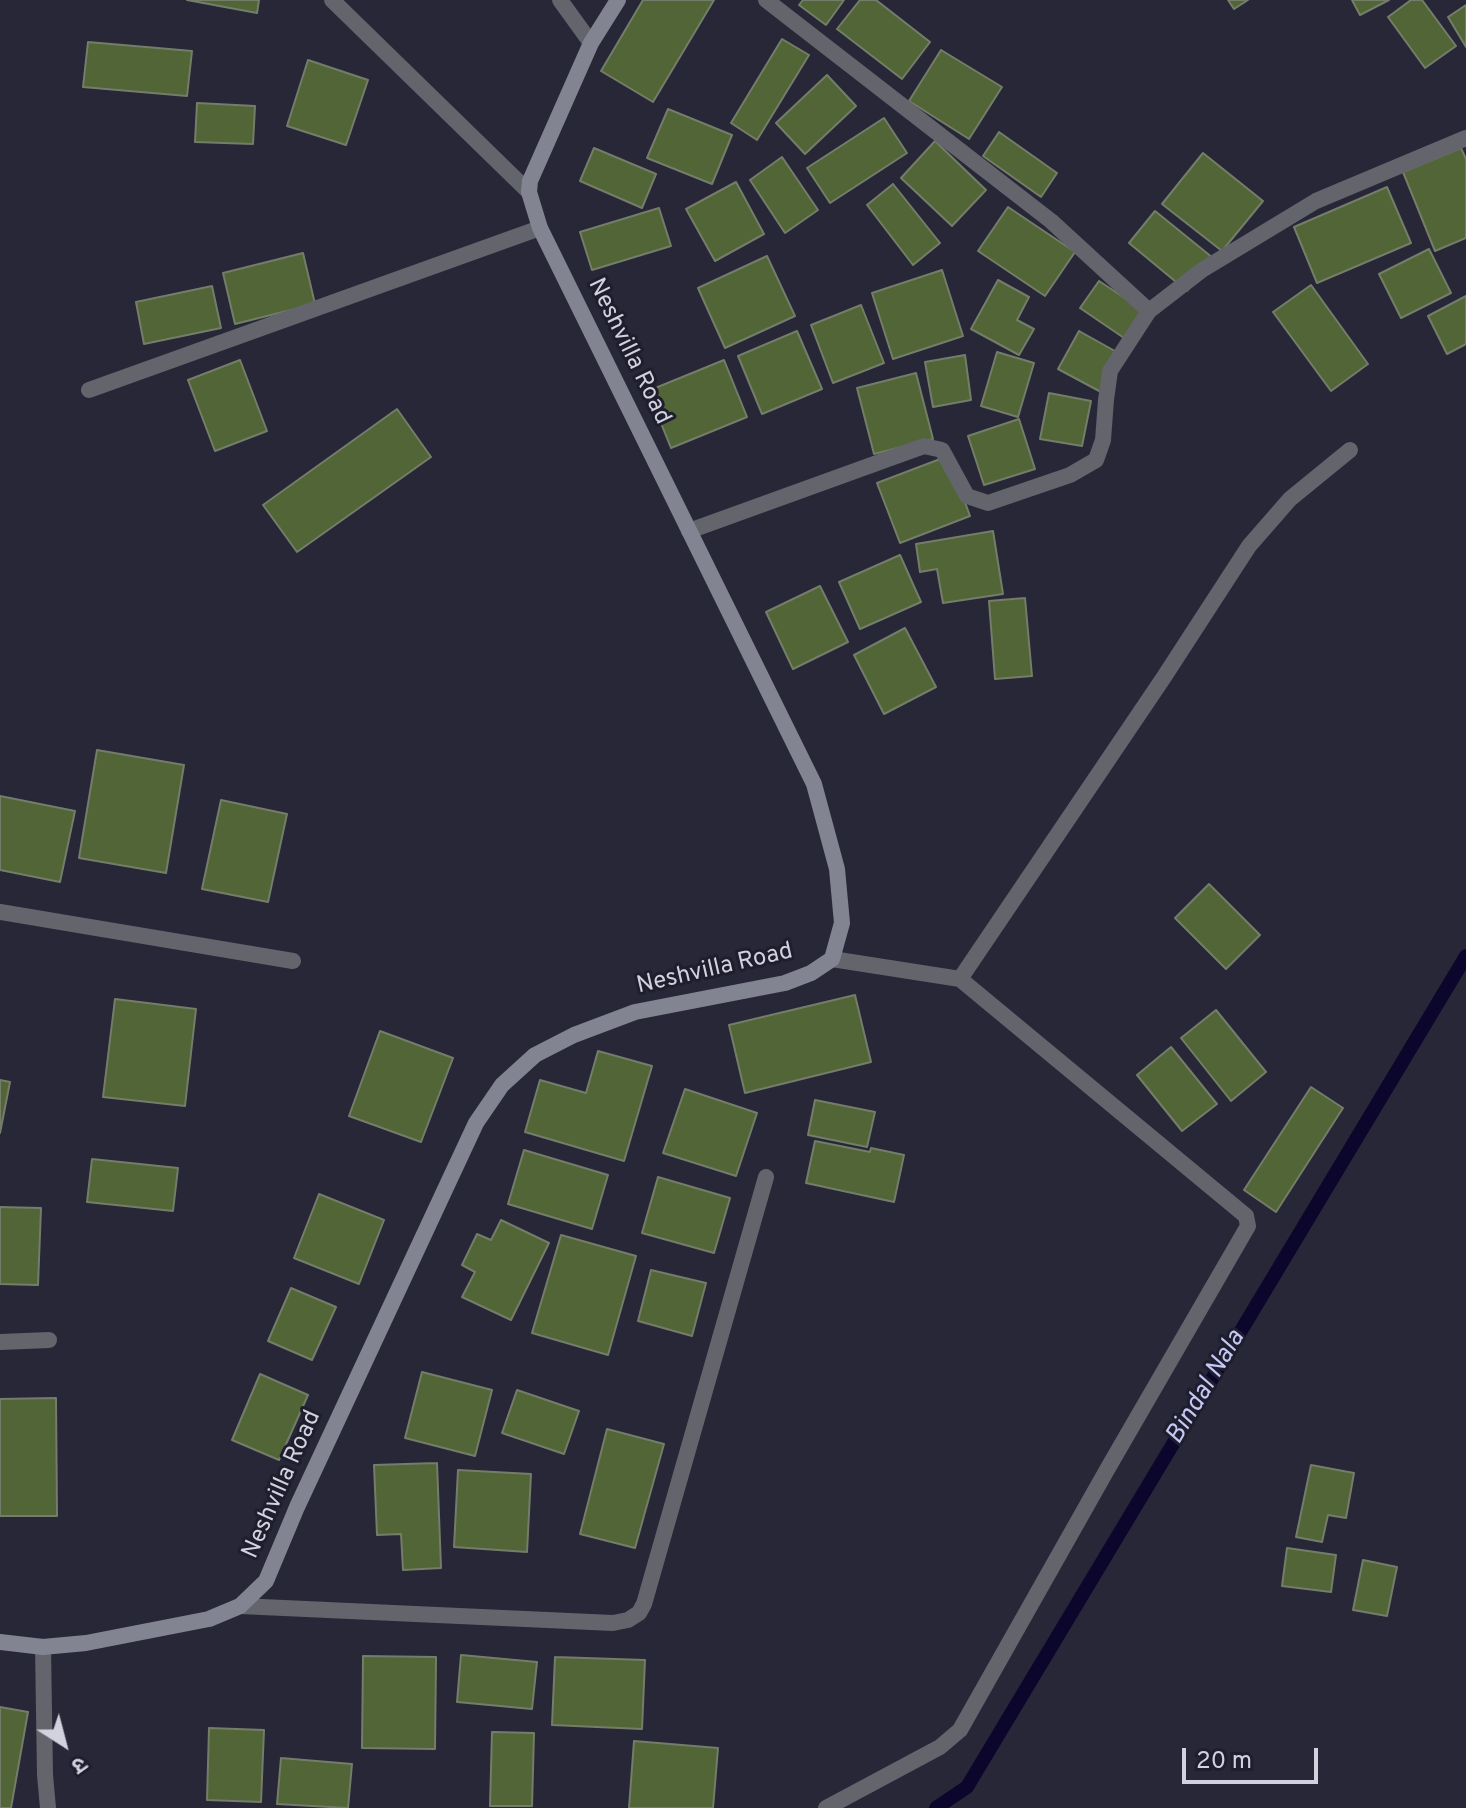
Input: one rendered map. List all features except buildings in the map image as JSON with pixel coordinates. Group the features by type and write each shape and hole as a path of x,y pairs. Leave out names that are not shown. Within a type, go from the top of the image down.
{"street":[{"path":"332,0 529,192"},
{"path":"560,0 591,43"},
{"path":"529,192 530,181 591,43 618,0"},
{"path":"766,0 1051,221 1149,311"},
{"path":"689,531 924,446 942,450 967,496 988,503 1070,475 1096,460 1103,440 1110,371 1149,311 1202,270 1316,201 1466,138"},
{"name":"Neshvilla Road","path":"0,1642 43,1647 86,1643 209,1619 240,1606 266,1581 297,1507 476,1123 502,1085 535,1055 574,1035 635,1012 785,983 811,973 832,959 842,923 837,869 814,784 540,228 529,192"},
{"path":"89,390 540,228"},
{"path":"960,979 1249,546 1290,499 1350,450"},
{"path":"0,912 293,961"},
{"path":"826,1808 940,1747 960,1730 1248,1226 1246,1216 960,979 832,959"},
{"path":"240,1606 613,1623 628,1620 639,1613 766,1177"},
{"path":"0,1342 49,1340"},
{"path":"43,1647 48,1808"}],"waterway":[{"name":"Bindal Nala","path":"936,1808 967,1787 1466,956"}]}
